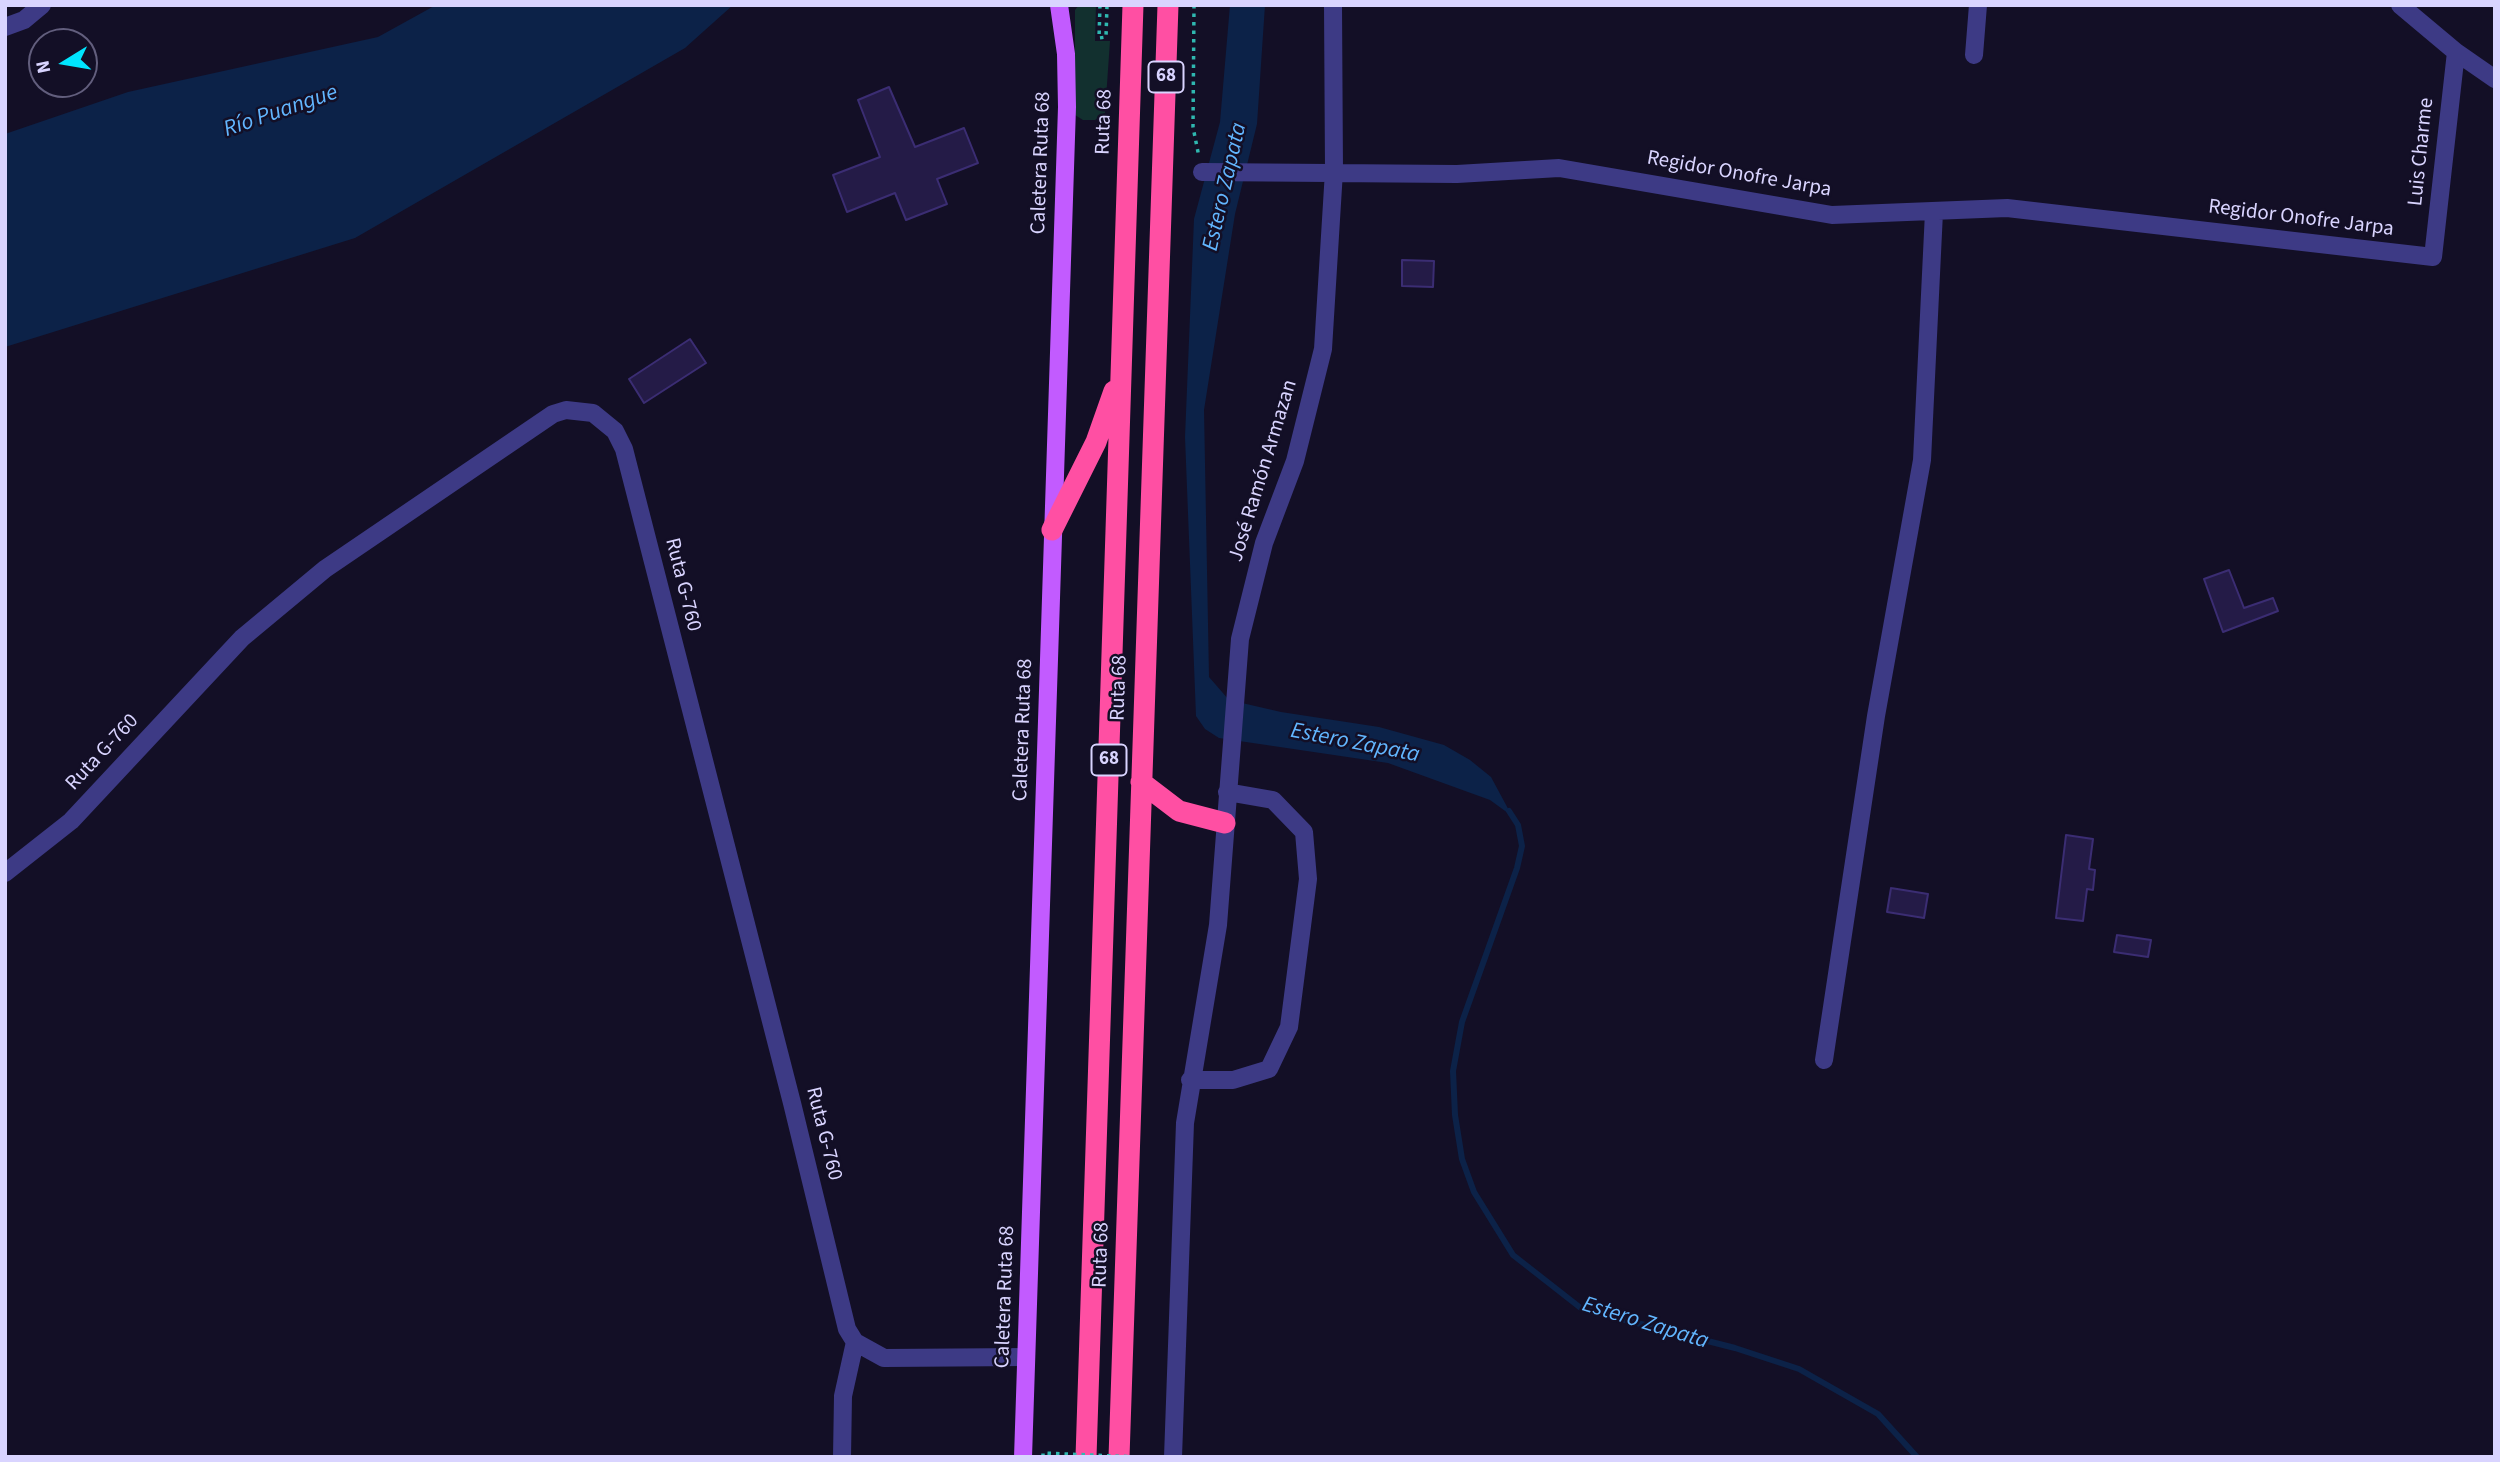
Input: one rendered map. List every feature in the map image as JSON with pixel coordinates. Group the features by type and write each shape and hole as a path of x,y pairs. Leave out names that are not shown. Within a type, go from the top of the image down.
{"highway":[{"name":"Ruta 68","path":"1086,1457 1133,5"},
{"name":"Ruta 68","path":"1119,1457 1168,5"},
{"path":"1052,530 1096,442 1122,365"},
{"path":"1141,782 1179,811 1225,823"}],"main road":[{"name":"Caletera Ruta 68","path":"1023,1457 1067,93 1066,54 1060,6"}],"street":[{"path":"5,27 24,20 42,5"},
{"name":"José Ramón Armazan","path":"1225,823 1234,693 1249,600 1264,543 1295,461 1323,349 1334,171 1334,5"},
{"path":"1974,55 1978,5"},
{"path":"2400,5 2456,52 2495,79"},
{"name":"Luis Charme","path":"2433,257 2456,52"},
{"name":"Regidor Onofre Jarpa","path":"1202,172 1457,174 1559,169 1832,215 2007,208 2433,257"},
{"path":"1824,1060 1877,716 1922,460 1934,212"},
{"name":"Ruta G-760","path":"5,873 71,821 242,638 325,569 553,414 566,410 593,413 615,431 624,449 805,1154 841,1311 855,1342"},
{"path":"1190,1080 1233,1080 1269,1069 1289,1027 1303,920 1308,879 1304,832 1273,800 1227,792"},
{"path":"1173,1457 1182,1160 1190,1080 1215,948 1225,823"},
{"path":"842,1457 843,1395 855,1342 884,1358 1026,1357"}],"path":[{"path":"1100,5 1099,37 1106,37 1107,5"},
{"path":"1194,5 1193,127 1202,172"},
{"path":"1043,1457 1043,1453 1140,1457"}],"green space":[{"path":"1079,5 1096,5 1095,41 1110,41 1105,113 1095,120 1083,120 1075,115 1075,10"}],"water":[{"name":"Río Puangue","path":"436,5 733,5 685,48 355,238 5,347 5,134 128,92 378,37"},
{"path":"1230,5 1265,5 1257,124 1235,214 1204,410 1209,677 1229,700 1281,712 1379,727 1444,745 1470,760 1491,777 1512,816 1490,800 1388,763 1219,738 1205,729 1196,716 1185,437 1194,219 1220,122"}],"building":[{"path":"889,87 915,147 964,128 978,163 937,179 947,204 906,220 895,193 847,212 833,175 880,157 858,100"},
{"path":"1402,260 1434,261 1433,287 1402,286"},
{"path":"690,339 706,363 644,403 629,379"},
{"path":"2229,570 2244,608 2273,598 2278,611 2223,632 2204,579"},
{"path":"2066,835 2093,839 2089,869 2095,870 2093,890 2087,889 2083,921 2056,918"},
{"path":"1891,888 1928,894 1924,918 1887,912"},
{"path":"2117,935 2151,940 2148,957 2114,952"}],"waterway":[{"name":"Estero Zapata","path":"1509,811 1518,825 1522,846 1517,868 1462,1022 1453,1071 1455,1115 1462,1159 1474,1192 1513,1255 1582,1309 1735,1348 1799,1369 1878,1414 1917,1457"}]}
